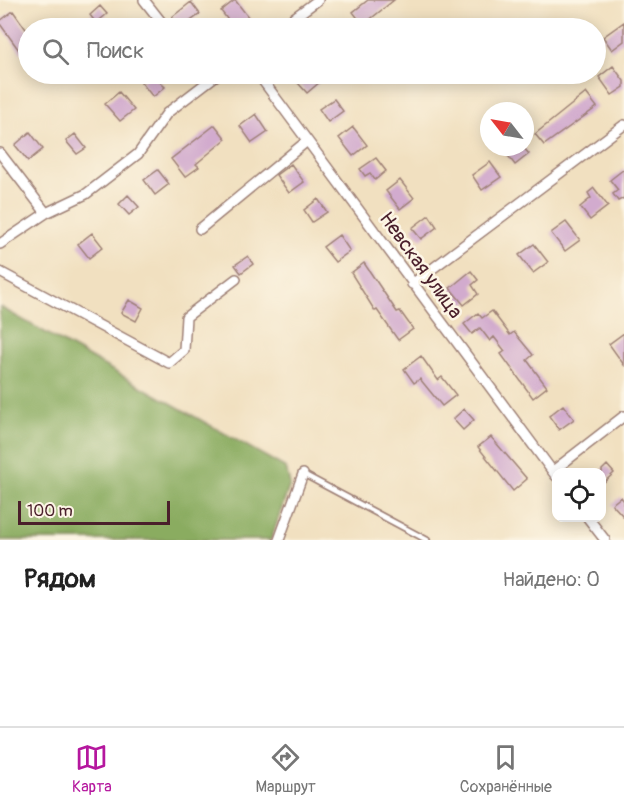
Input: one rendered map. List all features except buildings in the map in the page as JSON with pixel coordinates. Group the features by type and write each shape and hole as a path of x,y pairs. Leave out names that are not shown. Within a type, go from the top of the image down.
{"street":[{"path":"144,0 158,18"},
{"path":"294,18 318,0"},
{"path":"0,244 45,213 86,194 138,154 167,113 197,84"},
{"name":"Невская улица","path":"265,84 552,470"},
{"path":"412,284 624,125"},
{"path":"200,229 307,141"},
{"path":"0,153 45,213"},
{"path":"0,272 169,363 184,350 186,317 236,279"},
{"path":"562,468 624,416"},
{"path":"279,540 303,474"},
{"path":"591,522 605,540"}],"lane":[{"path":"303,474 427,540"}],"green space":[{"path":"0,307 286,468 290,484 271,540 0,540"}]}
